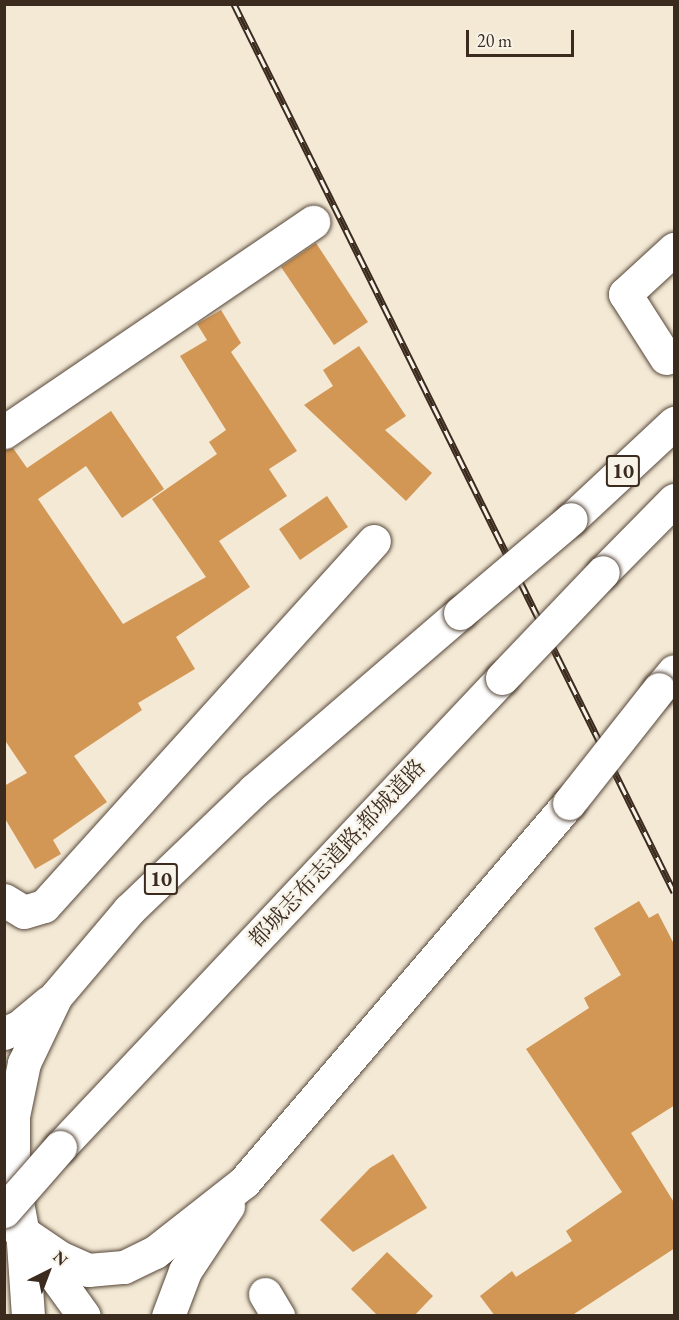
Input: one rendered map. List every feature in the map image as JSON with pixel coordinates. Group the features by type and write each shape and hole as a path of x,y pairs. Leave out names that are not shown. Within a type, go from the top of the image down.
{"main road":[{"path":"4,432 313,222"},
{"path":"666,358 625,294 675,249"},
{"name":"10","path":"4,1033 18,1027 56,996 129,910 245,798 571,519 675,423"},
{"name":"都城志布志道路;都城道路","path":"9,1216 60,1147 502,678 675,500"},
{"path":"4,900 24,912 44,906 374,541"},
{"path":"168,1316 185,1271 244,1182 569,803 667,680"},
{"name":"10","path":"28,1316 9,1216 13,1179 13,1116 24,1063 56,996"},
{"path":"9,1216 59,1257 88,1270 124,1267 155,1252 244,1182"},
{"path":"9,1216 84,1316"}],"building":[{"path":"316,243 368,322 334,345 281,267"},
{"path":"221,310 241,343 231,352 297,451 269,469 287,496 219,541 250,587 176,637 195,669 138,703 142,710 74,756 107,802 53,840 61,854 35,869 4,817 4,786 27,773 4,739 4,451 13,448 27,468 111,411 164,489 122,518 86,466 38,499 123,624 206,577 152,499 217,454 209,442 226,430 180,356 207,340 197,324"},
{"path":"359,346 406,416 385,430 432,473 406,501 304,405 333,386 323,370"},
{"path":"327,496 348,527 300,560 279,529"},
{"path":"639,901 649,918 658,913 675,946 675,1105 631,1133 675,1204 675,1248 571,1316 495,1316 480,1296 512,1271 516,1277 572,1241 566,1231 622,1192 526,1049 589,1008 584,998 621,975 594,928"},
{"path":"393,1154 427,1208 353,1252 320,1220 370,1168"},
{"path":"387,1252 433,1296 414,1316 378,1316 351,1289"}],"railway":[{"path":"234,4 674,892"}]}
